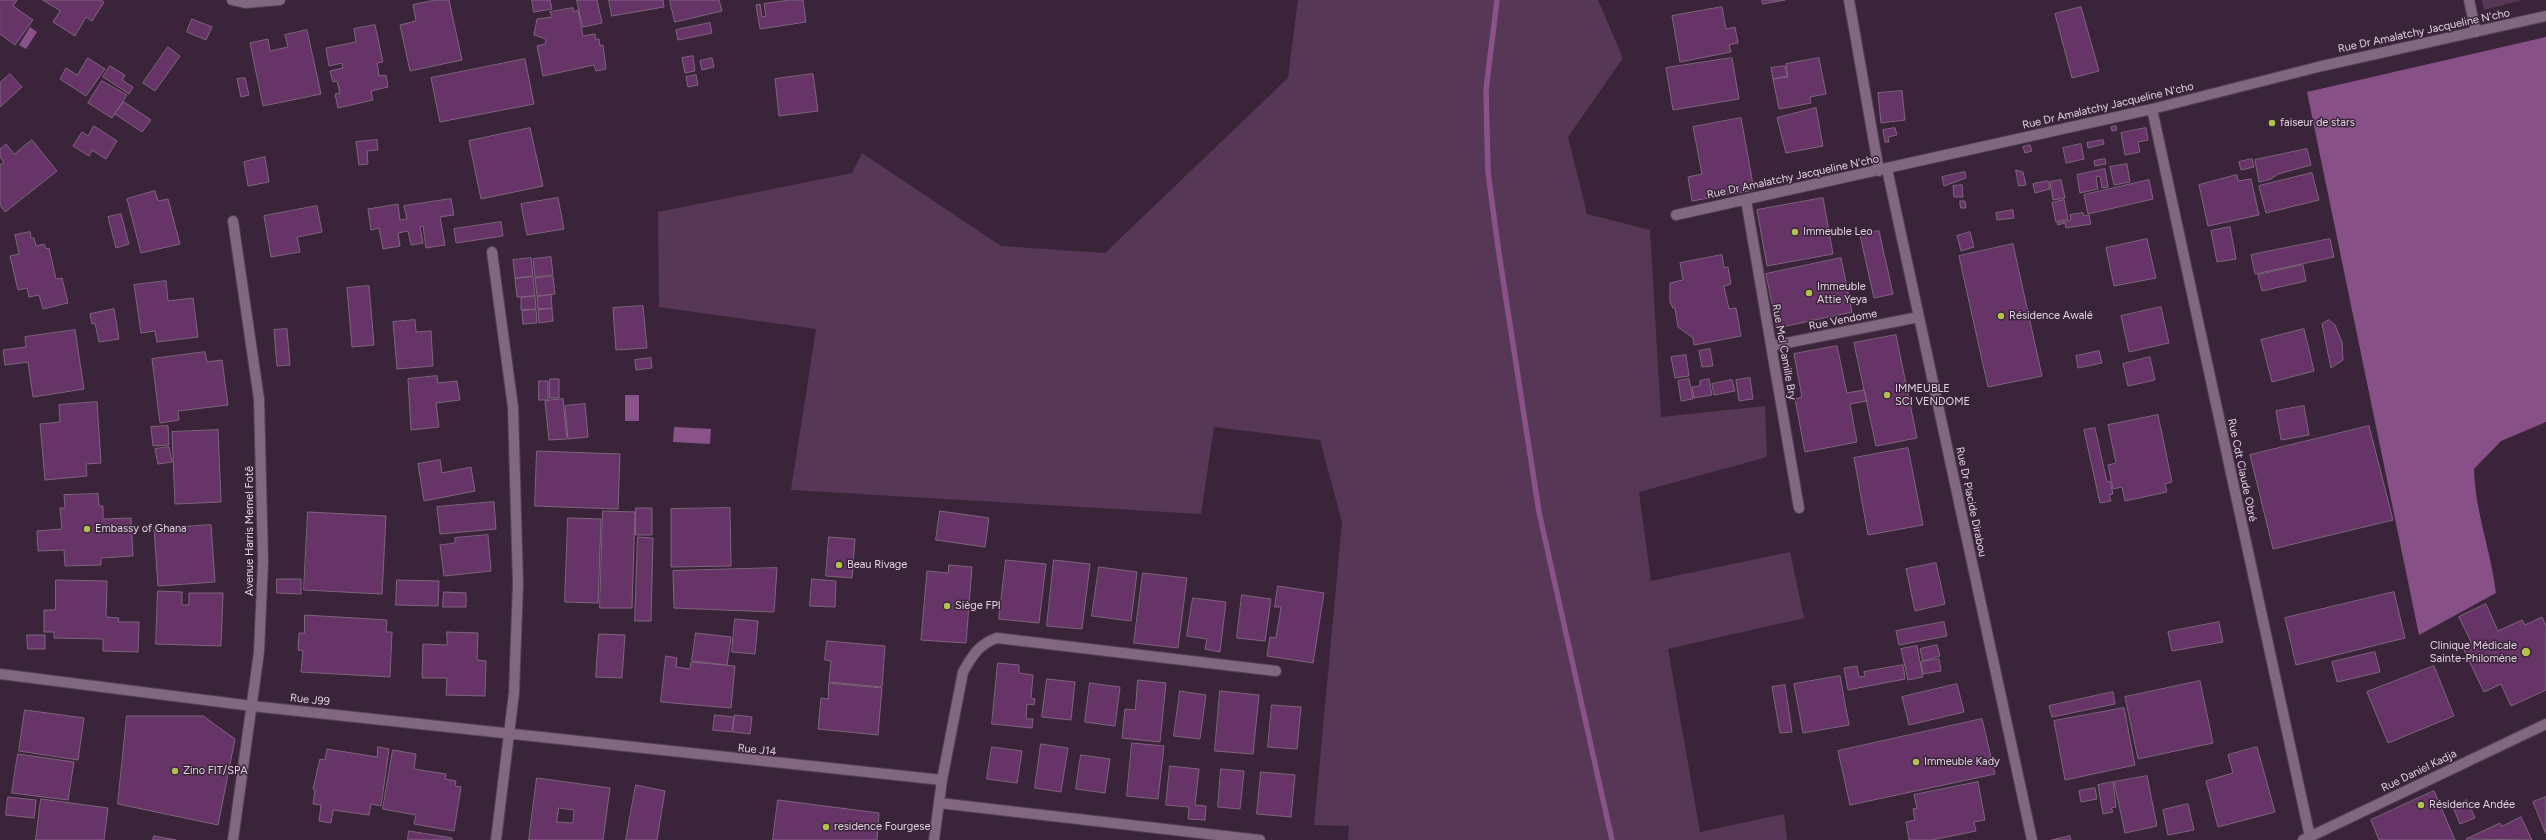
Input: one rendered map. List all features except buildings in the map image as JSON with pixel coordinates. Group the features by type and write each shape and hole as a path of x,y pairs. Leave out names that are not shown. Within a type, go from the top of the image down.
{"street":[{"path":"232,0 245,3 280,0"},
{"name":"Rue Dr Placide Dirabou","path":"1849,0 1883,170 1919,317 2032,840"},
{"path":"2469,0 2476,32"},
{"name":"Rue Dr Amalatchy Jacqueline N'cho","path":"1676,215 2152,109 2322,66 2546,16"},
{"name":"Rue Cdt Claude Obré","path":"2152,109 2306,838"},
{"name":"Rue Mcl Camille Bry","path":"1746,200 1799,508"},
{"name":"Avenue Harris Memel Fotê","path":"233,221 253,351 262,437 262,599 252,706 233,840"},
{"path":"492,252 513,406 518,528 516,634 510,733 496,840"},
{"name":"Rue Vendome","path":"1771,346 1919,317"},
{"path":"934,840 942,780 963,672 971,657 983,644 997,638 1276,671"},
{"name":"Rue J99","path":"0,674 252,706 510,733"},
{"name":"Rue Daniel Kadja","path":"2306,838 2546,724"},
{"name":"Rue J14","path":"510,733 718,758 942,780"},
{"path":"939,803 1260,840"}],"shaded area":[{"path":"1298,0 1598,0 1623,58 1568,137 1587,214 1650,230 1661,417 1765,406 1767,457 1639,492 1651,581 1790,552 1804,618 1668,649 1700,832 1784,814 1787,840 1348,840 1349,826 1314,825 1342,522 1320,440 1214,427 1201,514 791,490 816,329 659,307 658,212 852,173 862,153 1001,246 1105,253 1288,78"},
{"path":"2482,0 2522,0 2484,10"},
{"path":"30,27 37,32 26,49 19,45"},
{"path":"2546,37 2546,422 2501,441 2474,469 2477,500 2491,562 2496,593 2419,635 2307,92"},
{"path":"625,395 639,395 639,421 625,421"},
{"path":"674,427 711,429 710,444 673,442"}],"waterway":[{"path":"1497,0 1486,90 1488,172 1498,247 1539,512 1612,840"}],"place":[{"name":"faiseur de stars","path":"2272,123"},
{"name":"Immeuble Leo","path":"1795,232"},
{"name":"Immeuble Attie Yeya","path":"1809,293"},
{"name":"Résidence Awalé","path":"2001,316"},
{"name":"IMMEUBLE SCI VENDOME","path":"1887,395"},
{"name":"Embassy of Ghana","path":"87,529"},
{"name":"Beau Rivage","path":"839,565"},
{"name":"Siège FPI","path":"947,606"},
{"name":"Clinique Médicale Sainte-Philomène","path":"2526,652"},
{"name":"Immeuble Kady","path":"1916,762"},
{"name":"Zino FIT/SPA","path":"175,771"},
{"name":"Résidence Andée","path":"2421,805"},
{"name":"residence Fourgese","path":"826,827"}]}
